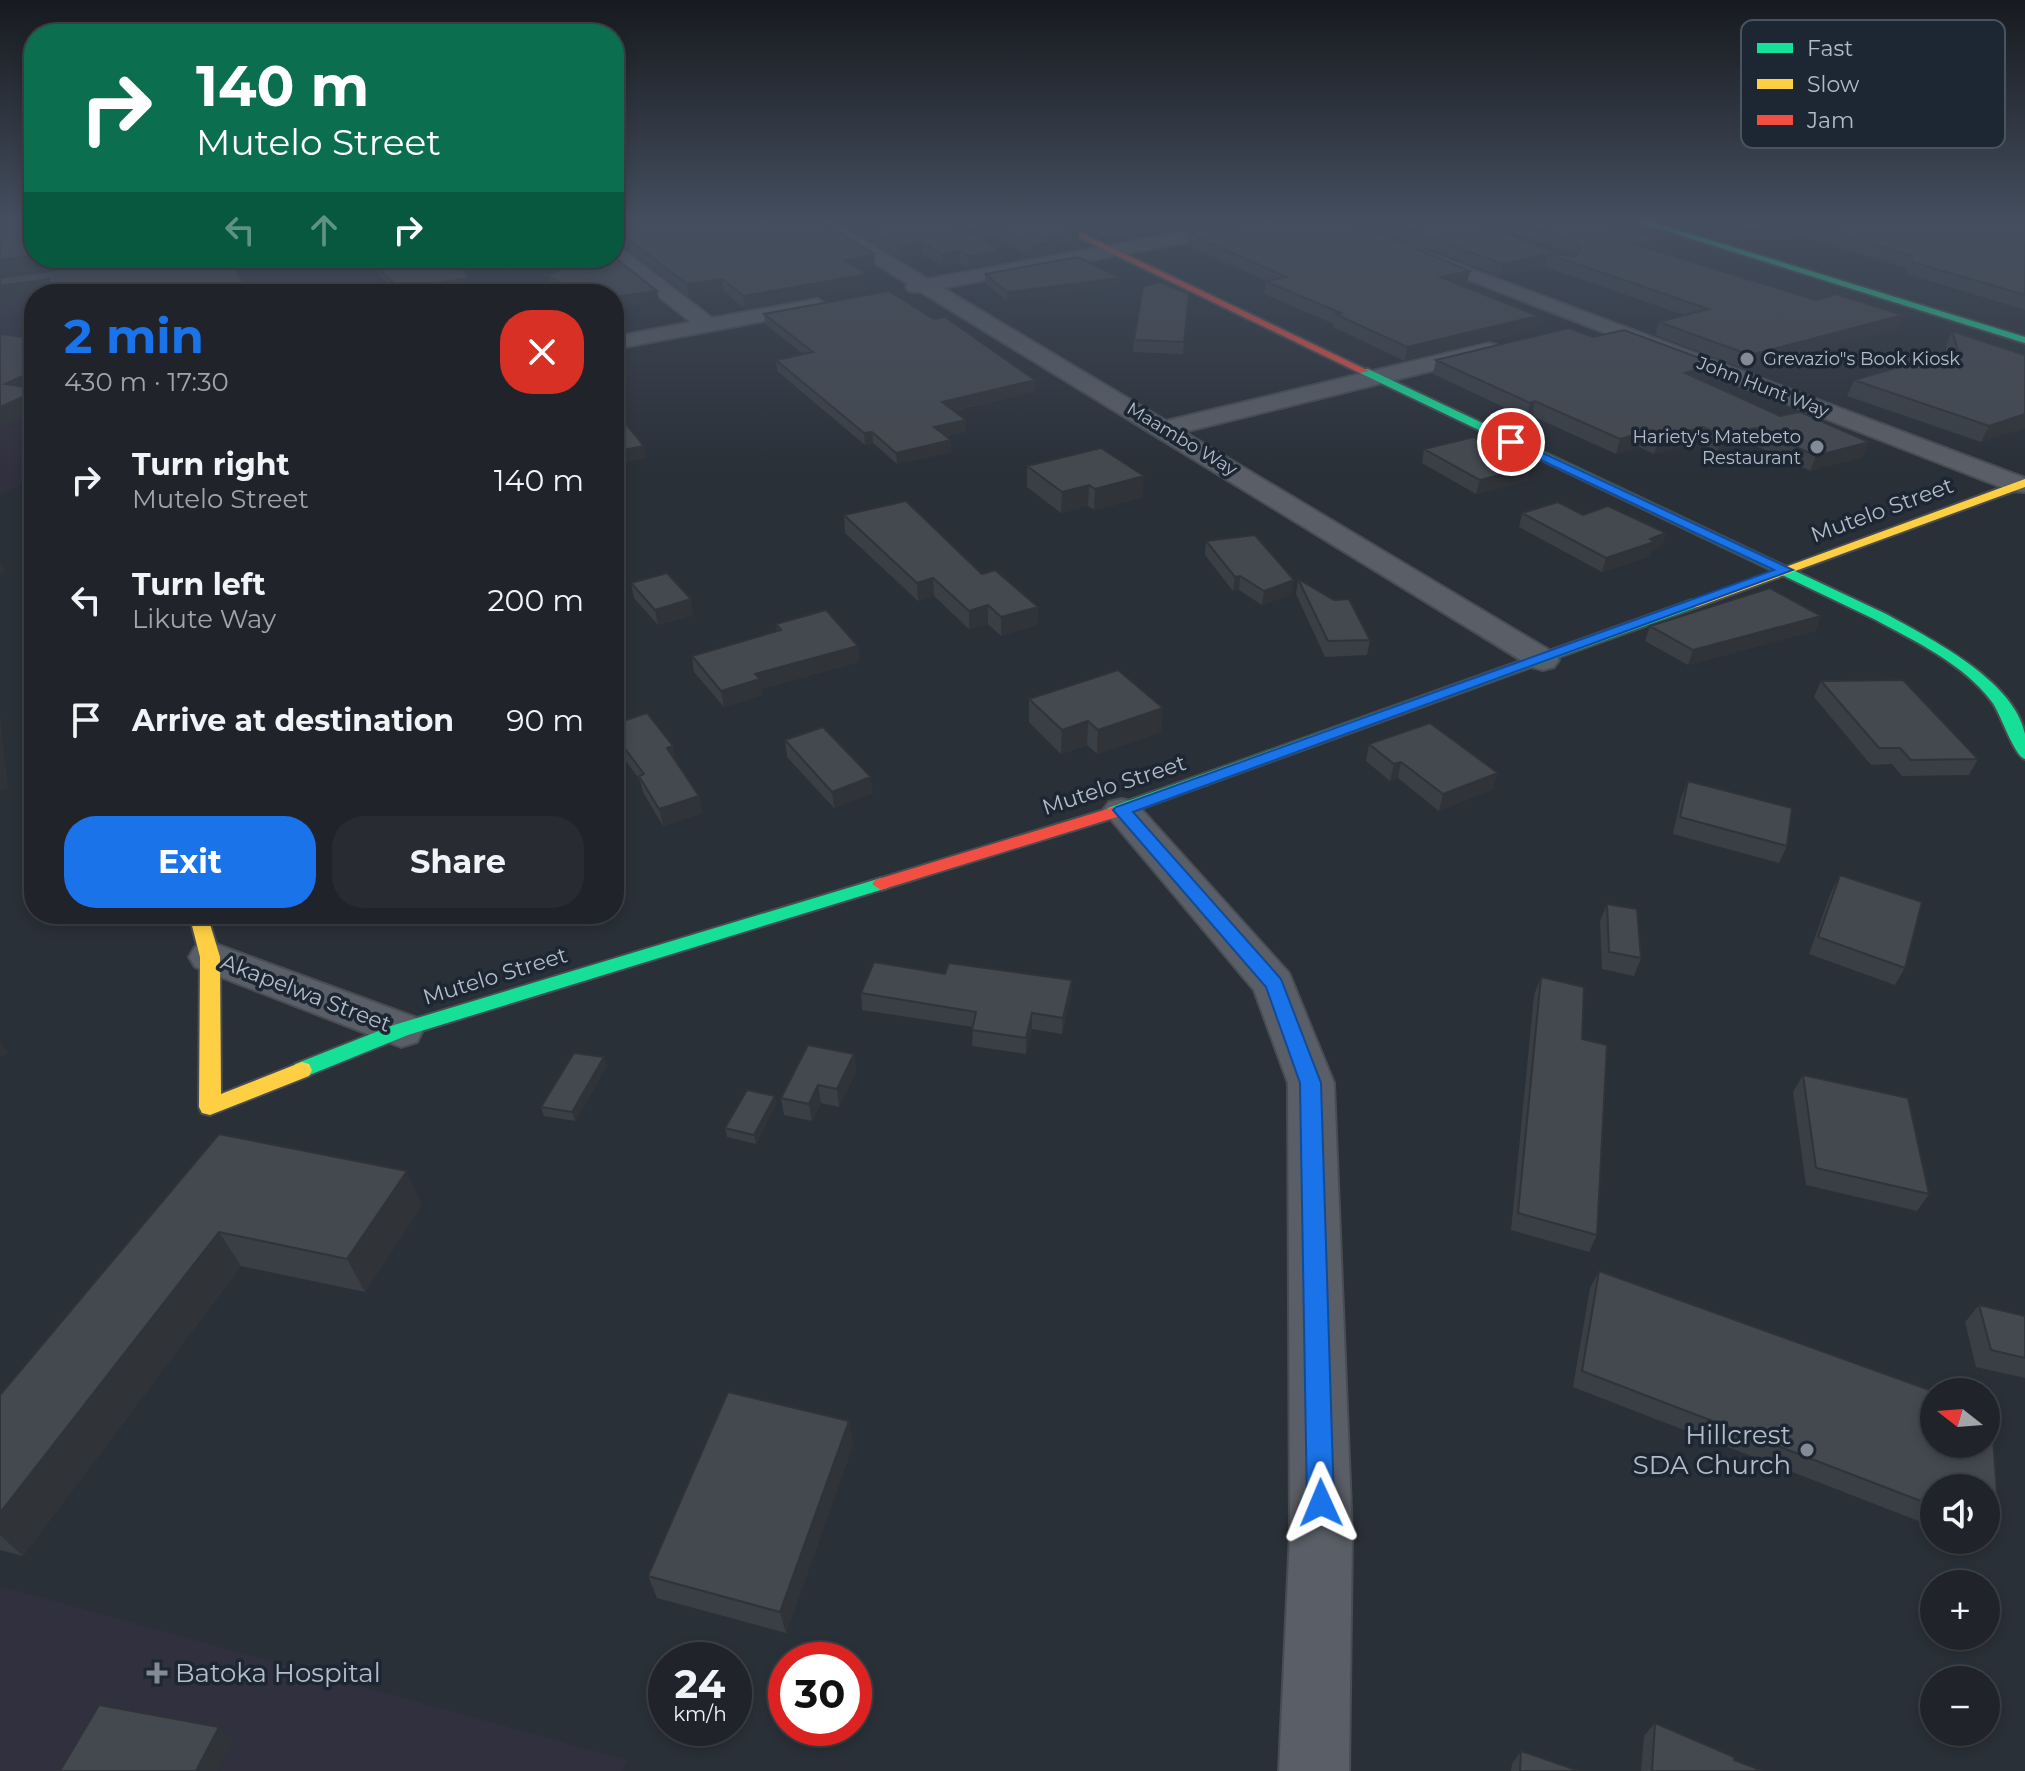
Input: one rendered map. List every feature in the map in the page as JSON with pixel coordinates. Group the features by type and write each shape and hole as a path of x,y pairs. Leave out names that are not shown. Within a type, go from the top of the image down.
{"main road":[{"path":"1222,304 1881,617 1938,651 1975,678 2003,704 2025,754"},
{"path":"1907,304 2025,340"},
{"path":"1942,304 2025,329"},
{"name":"Mutelo Street","path":"210,1107 401,1030 1122,810 2023,485"},
{"name":"Akapelwa Street","path":"201,924 210,957 210,1107"}],"street":[{"path":"680,304 709,326"},
{"path":"624,341 829,304"},
{"name":"Maambo Way","path":"956,304 1543,660"},
{"name":"John Hunt Way","path":"1544,304 2023,485"},
{"path":"1553,335 1597,324"},
{"path":"1165,429 1508,346"},
{"path":"1122,810 1274,984 1311,1083 1321,1534 1314,1771"},
{"name":"Akapelwa Street","path":"210,957 401,1030"}],"shaded area":[{"path":"0,304 24,304 24,483 0,495"},
{"name":"Batoka Hospital","path":"0,1586 627,1760 622,1771 0,1771"}],"building":[{"path":"820,304 909,304 934,319 945,317 1035,380 942,402 966,420 934,427 951,440 896,453 872,432 864,433 776,360 813,352 764,314"},
{"path":"1140,304 1188,304 1184,342 1134,340"},
{"path":"1319,304 1507,304 1538,316 1407,347 1335,314 1341,313"},
{"path":"1692,304 1867,304 1903,315 1750,355 1659,322 1708,309"},
{"path":"1569,328 1593,337 1624,330 1716,364 1685,373 1780,416 1800,412 1869,442 1816,456 1755,428 1723,436 1703,427 1659,439 1644,432 1620,439 1535,401 1530,403 1436,360"},
{"path":"1952,331 2025,355 2025,414 1989,426 1854,380 1958,350"},
{"path":"0,334 24,337 24,375 5,384 24,387 24,396 0,407"},
{"path":"624,422 644,446 624,450"},
{"path":"1474,437 1531,467 1480,480 1424,449"},
{"path":"1101,448 1144,476 1095,489 1089,485 1062,492 1027,466"},
{"path":"906,501 982,574 995,570 1038,607 1001,617 988,605 969,611 933,578 917,583 844,515"},
{"path":"1558,502 1583,515 1608,506 1666,533 1650,539 1654,542 1606,558 1522,513"},
{"path":"1255,535 1294,580 1264,591 1240,576 1235,577 1206,541"},
{"path":"667,573 691,599 655,610 631,583"},
{"path":"1298,579 1334,600 1349,599 1370,640 1328,641"},
{"path":"1770,588 1821,616 1693,650 1650,626"},
{"path":"826,610 858,646 755,674 760,679 721,691 692,656 781,630 776,624"},
{"path":"1118,670 1163,708 1098,730 1088,721 1062,730 1029,699"},
{"path":"1903,680 1978,759 1911,760 1900,748 1879,748 1821,681"},
{"path":"647,713 673,746 667,748 699,796 659,809 639,776 644,774 624,747 624,721"},
{"path":"1430,723 1498,773 1443,794 1401,762 1394,764 1369,744"},
{"path":"823,727 871,777 832,792 785,740"},
{"path":"1688,781 1792,808 1787,846 1680,817"},
{"path":"1840,875 1922,902 1905,968 1818,937"},
{"path":"1607,904 1637,909 1641,958 1609,952"},
{"path":"874,962 945,974 949,963 1072,980 1063,1018 1032,1013 1026,1038 972,1030 976,1012 861,993"},
{"path":"1541,977 1584,987 1582,1039 1607,1045 1597,1235 1518,1213"},
{"path":"808,1045 854,1054 837,1089 818,1085 809,1104 781,1098"},
{"path":"574,1053 604,1057 572,1112 541,1107"},
{"path":"1803,1075 1908,1098 1929,1194 1816,1168"},
{"path":"747,1090 775,1096 754,1135 725,1128"},
{"path":"219,1134 407,1171 347,1259 219,1232 0,1513 0,1395"},
{"path":"1599,1271 1920,1387 1920,1458 1994,1458 1996,1474 1920,1474 1920,1501 1582,1371"},
{"path":"1979,1305 2025,1316 2025,1358 1991,1350"},
{"path":"728,1392 849,1421 780,1612 648,1576"},
{"path":"99,1705 219,1727 196,1771 60,1771"},
{"path":"1655,1723 1734,1757 1734,1760 1763,1771 1652,1771"},
{"path":"1521,1751 1579,1771 1520,1771"}],"traffic: fast":[{"path":"1907,304 2025,340"},
{"path":"1364,371 1881,617 1932,645 1965,667 1994,694 2011,720 2025,754"},
{"path":"1114,812 1692,604"},
{"path":"302,1070 401,1030 881,884"}],"traffic: slow":[{"path":"1692,604 2025,483"},
{"path":"201,924 210,957 210,1107 302,1070"}],"traffic: jam":[{"path":"1223,304 1364,371"},
{"path":"881,884 1114,812"}],"place":[{"name":"Grevazio\"s Book Kiosk","path":"1747,359"},
{"name":"Hariety's Matebeto Restaurant","path":"1817,447"},
{"name":"Hillcrest SDA Church","path":"1807,1450"},
{"name":"Batoka Hospital","path":"157,1673"}],"route":[{"path":"1321,1503 1311,1083 1274,984 1122,810 1786,570 1511,442"}]}
